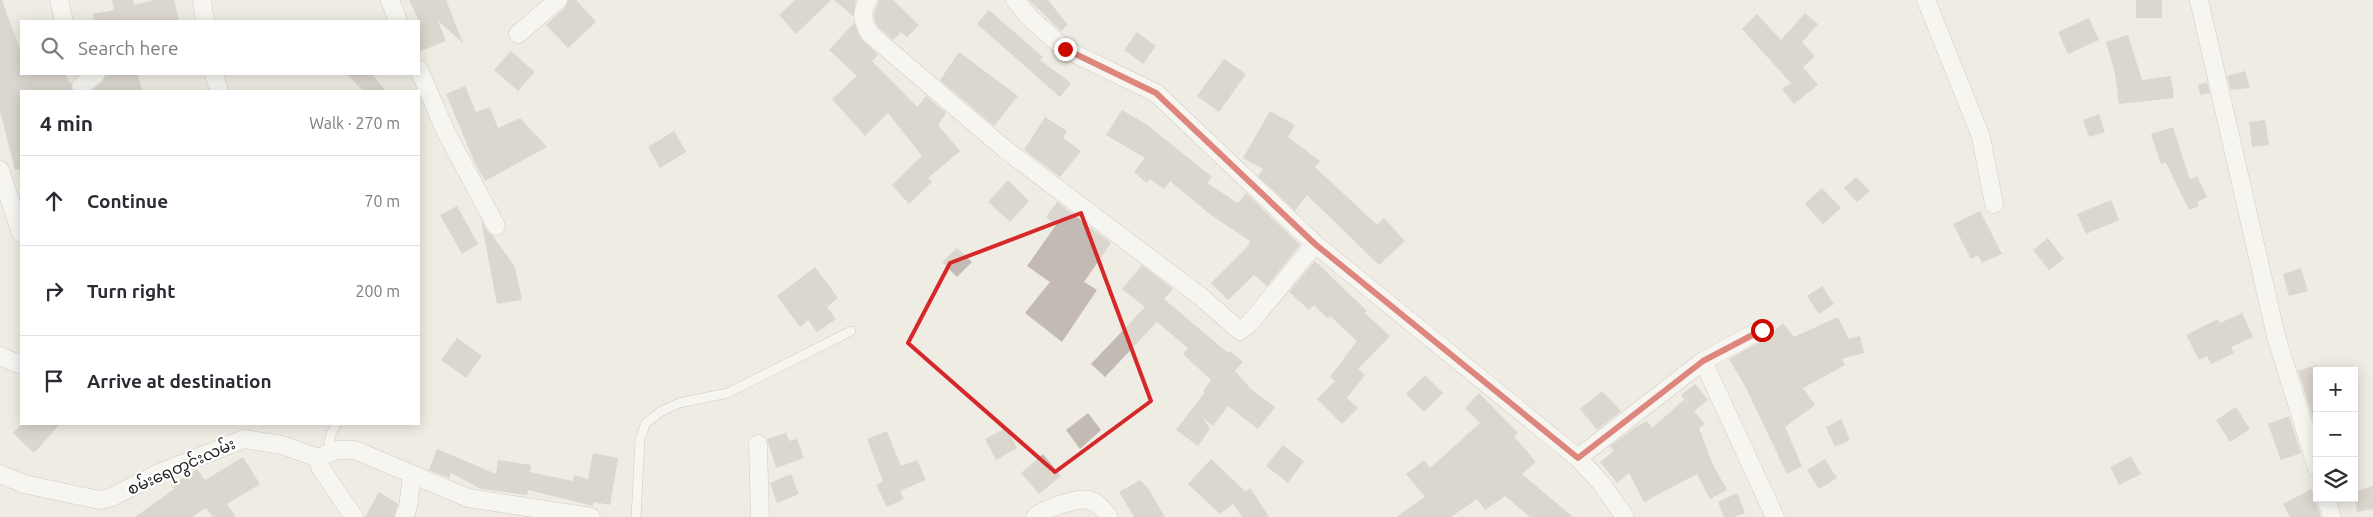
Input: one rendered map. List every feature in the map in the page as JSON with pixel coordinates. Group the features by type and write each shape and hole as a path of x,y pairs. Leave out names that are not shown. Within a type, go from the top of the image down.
{"street":[{"path":"59,0 64,20"},
{"path":"202,0 205,20"},
{"path":"390,0 398,20"},
{"path":"518,34 558,0"},
{"path":"868,0 864,6 862,21 870,34 1006,150 1200,296 1240,332 1250,323 1315,244"},
{"path":"1014,0 1065,49 1156,93 1315,244 1578,458 1601,483 1625,517"},
{"path":"1926,0 1981,137 1994,204"},
{"path":"2200,0 2276,336 2314,457"},
{"path":"420,72 446,132 496,226"},
{"path":"80,84 94,75"},
{"path":"214,75 219,90"},
{"path":"0,170 20,230"},
{"path":"1578,458 1703,361 1762,330"},
{"path":"0,356 20,365"},
{"path":"1703,361 1775,517"},
{"name":"စမ်းရေတွင်းလမ်း","path":"0,474 24,484 99,500 112,497 159,473 244,439 282,445 322,457 336,450 355,450 468,498 531,512 591,517"},
{"path":"758,444 760,517"},
{"path":"322,457 320,467 354,517"},
{"path":"404,517 410,501 412,474"},
{"path":"1035,517 1040,513 1065,504 1087,499 1101,506 1109,517"},
{"path":"2327,502 2332,517"}],"lane":[{"path":"636,517 640,439 646,423 660,412 679,403 728,393 852,331"},
{"path":"322,457 336,425"}],"highlighted area":[{"path":"1081,213 1151,401 1055,472 908,343 950,263"}],"building":[{"path":"0,0 2,0 20,49 20,75 66,75 69,83 71,82 72,90 20,90 20,169 15,170 0,111"},
{"path":"112,0 133,0 134,5 154,0 174,0 179,20 94,20 93,14 114,10"},
{"path":"409,0 446,0 463,43 438,21 446,41 420,52 419,20"},
{"path":"568,0 576,0 596,22 568,48 546,25 565,8"},
{"path":"795,0 831,0 796,34 779,15"},
{"path":"834,0 856,0 853,16"},
{"path":"879,0 893,0 919,25 907,37 901,32 893,40 878,27 875,21 874,14"},
{"path":"1029,0 1048,0 1068,25 1061,31"},
{"path":"2136,0 2162,0 2162,18 2136,18"},
{"path":"989,10 1043,57 1040,60 1071,83 1060,97 977,24"},
{"path":"1805,13 1818,24 1802,42 1815,56 1803,67 1818,85 1794,104 1782,89 1791,83 1742,29 1757,14 1781,40"},
{"path":"2089,18 2099,40 2068,54 2058,32"},
{"path":"854,23 861,39 878,55 872,61 917,107 926,96 946,113 938,125 960,151 928,178 932,182 909,204 892,185 922,156 888,113 865,136 832,99 857,76 829,50"},
{"path":"1137,32 1156,46 1143,64 1124,50"},
{"path":"2128,35 2142,80 2171,76 2174,98 2119,104 2115,73 2106,42"},
{"path":"511,51 535,72 518,91 494,70"},
{"path":"959,52 1018,96 994,126 940,80"},
{"path":"1224,59 1246,74 1219,112 1197,96"},
{"path":"2245,71 2250,88 2231,90 2227,76"},
{"path":"106,75 138,75 142,90 92,90 103,82"},
{"path":"348,75 373,75 385,90 362,90"},
{"path":"2207,82 2210,93 2200,95 2198,85"},
{"path":"465,86 476,112 490,107 498,128 520,118 547,147 485,181 475,163 446,94"},
{"path":"1122,110 1146,124 1212,177 1207,183 1238,203 1246,193 1300,245 1267,286 1254,275 1228,300 1211,283 1250,244 1248,243 1250,241 1211,215 1170,181 1164,189 1150,179 1147,183 1134,172 1145,158 1106,135"},
{"path":"1270,111 1295,125 1288,137 1320,161 1315,167 1377,225 1384,218 1405,241 1379,265 1307,195 1295,211 1258,176 1263,169 1243,158"},
{"path":"2099,114 2105,132 2089,137 2083,120"},
{"path":"1045,117 1067,131 1063,138 1081,151 1060,177 1024,150"},
{"path":"2265,120 2269,145 2252,147 2249,122"},
{"path":"2173,127 2190,180 2197,176 2207,197 2197,202 2199,206 2189,210 2166,163 2161,164 2151,134"},
{"path":"674,131 686,152 660,168 648,147"},
{"path":"1856,177 1870,191 1857,202 1844,188"},
{"path":"1008,180 1029,201 1010,222 988,202"},
{"path":"1822,188 1841,208 1823,224 1805,204"},
{"path":"2111,200 2119,220 2086,234 2077,214"},
{"path":"1057,202 1111,243 1084,282 1097,290 1062,342 1025,313 1050,282 1027,266 1056,225 1046,217"},
{"path":"457,206 478,244 462,254 440,215"},
{"path":"1980,211 2002,254 1982,263 1978,255 1971,259 1953,224"},
{"path":"481,220 487,231 493,236 515,267 522,300 497,304"},
{"path":"2048,238 2064,259 2049,270 2033,250"},
{"path":"957,248 972,262 957,277 942,262"},
{"path":"1315,261 1390,336 1358,369 1365,375 1347,398 1358,408 1342,424 1317,399 1335,381 1330,377 1357,341 1330,316 1327,318 1314,305 1309,310 1289,292"},
{"path":"1142,265 1173,289 1164,299 1228,353 1230,351 1243,362 1235,371 1251,389 1275,407 1258,429 1228,406 1213,426 1203,418 1210,429 1198,446 1176,430 1205,392 1203,391 1211,380 1183,354 1188,348 1157,322 1105,377 1091,364 1145,307 1122,289"},
{"path":"815,267 838,298 827,307 836,319 817,332 808,320 800,327 777,296"},
{"path":"2301,268 2308,291 2289,296 2283,274"},
{"path":"1822,286 1834,304 1819,314 1807,296"},
{"path":"2242,313 2253,337 2231,347 2234,353 2211,364 2207,356 2199,360 2186,335 2218,319 2220,323"},
{"path":"1838,317 1849,339 1860,336 1864,353 1842,359 1845,365 1803,388 1815,405 1785,427 1802,466 1787,474 1745,386 1729,359 1767,338 1783,323 1794,337"},
{"path":"457,338 482,356 466,378 441,360"},
{"path":"2317,365 2317,367 2313,367 2313,418 2298,371"},
{"path":"1425,375 1443,393 1424,412 1406,394"},
{"path":"1695,384 1708,400 1694,411 1705,424 1699,428 1713,465 1727,490 1710,499 1697,474 1644,502 1629,473 1617,483 1600,462 1614,451 1610,446 1647,421 1652,428 1684,400 1693,410 1681,395"},
{"path":"1602,391 1621,411 1597,430 1580,409"},
{"path":"1479,393 1518,433 1514,436 1536,462 1522,474 1573,517 1530,517 1505,496 1485,510 1477,499 1451,517 1396,517 1425,497 1406,474 1424,460 1430,468 1480,423 1465,408"},
{"path":"2236,407 2250,429 2230,442 2216,420"},
{"path":"1088,413 1101,430 1080,449 1066,430"},
{"path":"2289,416 2301,453 2281,460 2268,424"},
{"path":"1841,419 1850,440 1835,447 1826,427"},
{"path":"20,425 59,425 34,453 13,433"},
{"path":"1006,428 1017,448 996,460 985,439"},
{"path":"887,431 901,466 917,460 926,480 900,491 904,499 887,507 876,485 883,481 867,439"},
{"path":"786,433 789,441 797,439 804,458 776,468 767,439"},
{"path":"1283,445 1304,461 1288,483 1266,466"},
{"path":"437,449 496,474 498,460 531,465 530,472 573,481 574,475 588,479 593,453 618,458 610,505 594,502 593,506 528,490 527,495 481,489 451,473 449,478 429,470"},
{"path":"1043,454 1061,476 1039,494 1021,473"},
{"path":"2131,456 2141,474 2119,485 2110,467"},
{"path":"243,457 260,484 227,504 236,517 213,517 206,508 192,517 135,517 174,489 171,485 197,469 205,480"},
{"path":"1211,459 1246,492 1250,488 1269,517 1242,517 1233,504 1220,514 1188,484"},
{"path":"1825,459 1837,478 1819,489 1807,470"},
{"path":"791,474 799,494 777,503 770,483"},
{"path":"1140,480 1148,488 1165,517 1134,517 1119,492"},
{"path":"2373,486 2373,509 2357,512 2356,502 2358,502 2358,491"},
{"path":"2311,489 2313,502 2316,502 2321,517 2290,517 2283,504"},
{"path":"379,492 398,504 394,517 365,517"},
{"path":"1737,493 1745,513 1734,517 1724,517 1718,502"}],"route":[{"path":"1065,49 1156,93 1267,201 1315,244 1435,344 1578,458 1703,361 1762,330"}]}
